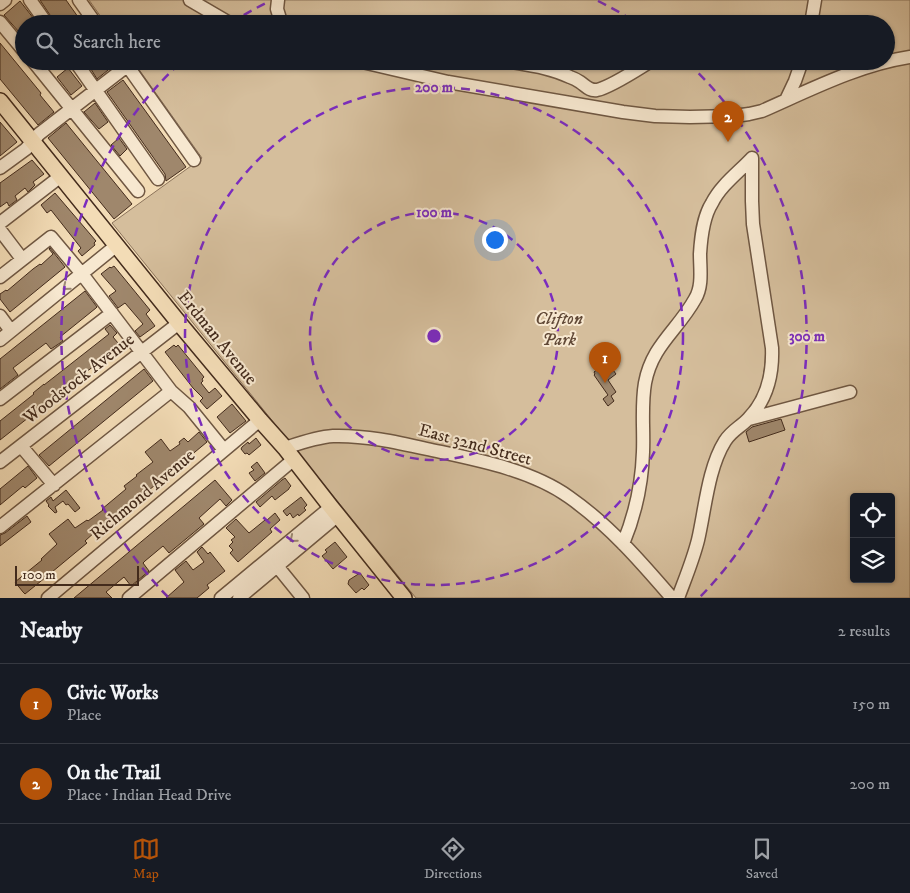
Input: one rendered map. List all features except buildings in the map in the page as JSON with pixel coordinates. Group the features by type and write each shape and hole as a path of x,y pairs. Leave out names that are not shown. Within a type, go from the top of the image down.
{"main road":[{"name":"Erdman Avenue","path":"0,101 289,454 404,598"}],"street":[{"path":"0,4 5,0"},
{"path":"30,0 41,15"},
{"path":"79,0 90,15"},
{"path":"190,0 216,15"},
{"path":"278,0 277,9 279,15"},
{"path":"812,15 815,0"},
{"path":"0,22 15,40"},
{"path":"895,59 910,57"},
{"path":"39,70 138,192"},
{"path":"82,70 158,179"},
{"path":"0,168 26,149 38,134 119,70"},
{"path":"130,70 194,160"},
{"path":"397,70 448,82 623,112 655,116 690,117 749,114 860,70"},
{"path":"551,70 580,82 588,89 595,90 637,70"},
{"path":"786,100 799,70"},
{"path":"623,544 634,512 641,476 644,390 650,364 698,292 700,248 709,208 722,189 752,158 753,224 771,339 770,380 767,391 757,408 725,440 718,456 694,554 678,598"},
{"path":"0,223 61,176"},
{"path":"0,230 22,259"},
{"path":"0,277 51,237 82,274 171,391 189,407 224,450"},
{"path":"0,340 117,245"},
{"path":"0,399 112,314"},
{"path":"0,316 11,331"},
{"name":"Woodstock Avenue","path":"0,462 179,322"},
{"path":"0,527 171,391"},
{"path":"748,419 850,392"},
{"name":"Richmond Avenue","path":"48,598 260,420"},
{"name":"East 32nd Street","path":"289,454 331,436 345,436 396,442 486,462 524,474 554,488 583,507 623,544 672,598"},
{"path":"21,446 54,485"},
{"path":"129,598 289,454"},
{"path":"240,598 277,566 334,511"},
{"path":"222,598 334,511"},
{"path":"277,566 303,598"}],"green space":[{"name":"Clifton Park","path":"89,0 910,0 910,598 416,598 112,223 202,158 139,70 895,70 895,15 100,15"}],"place":[{"name":"On the Trail","path":"728,142"},
{"name":"Civic Works","path":"605,383"}]}
